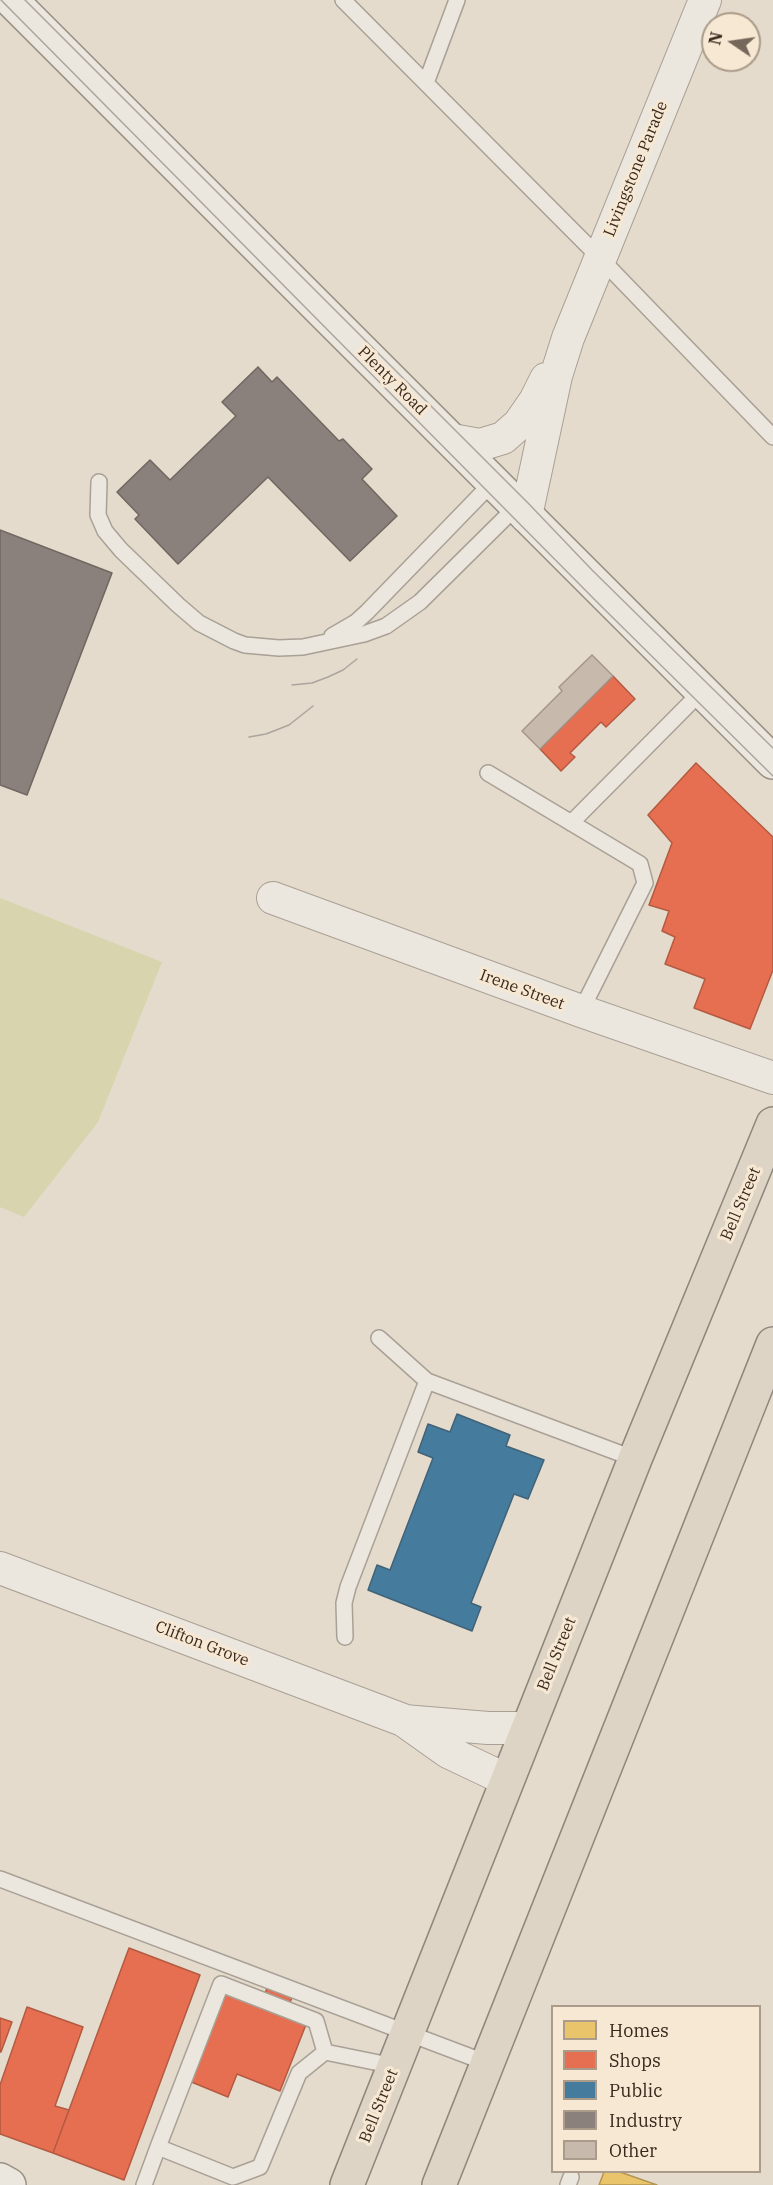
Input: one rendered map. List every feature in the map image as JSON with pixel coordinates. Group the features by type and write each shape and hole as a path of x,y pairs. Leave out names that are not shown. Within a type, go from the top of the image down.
{"highway":[{"name":"Bell Street","path":"347,2185 635,1459 773,1125"},
{"path":"439,2185 773,1344"}],"main road":[{"name":"Plenty Road","path":"11,0 773,762"},
{"path":"0,2180 9,2185"}],"street":[{"name":"Livingstone Parade","path":"522,511 556,376 568,338 705,0"},
{"name":"Livingstone Parade","path":"452,440 480,445 496,441 509,434 535,401 568,338"},
{"name":"Irene Street","path":"273,898 581,1011 773,1078"},
{"name":"Clifton Grove","path":"0,1568 403,1720 448,1752 507,1780"},
{"name":"Clifton Grove","path":"403,1720 488,1728 528,1728"}],"lane":[{"path":"343,0 599,257 773,437"},
{"path":"426,82 457,0"},
{"path":"99,482 98,515 101,524 110,537 170,597 199,623 223,636 246,645 279,648 316,644 368,633 386,626 420,602 522,511"},
{"path":"316,644 340,632 366,613 493,482"},
{"path":"366,613 386,626"},
{"path":"366,613 368,633"},
{"path":"571,823 701,692"},
{"path":"488,773 640,864 645,883 581,1011"},
{"path":"379,1338 427,1381 635,1459"},
{"path":"345,1637 344,1603 348,1587 427,1381"},
{"path":"0,1879 488,2063"},
{"path":"144,2185 221,1984 316,2021 325,2052"},
{"path":"325,2052 394,2067"},
{"path":"158,2147 233,2177 260,2167 299,2073 325,2052"}],"shaded area":[{"path":"0,898 162,962 98,1122 24,1217 0,1207"}],"building: Homes":[{"path":"604,2173 623,2173 657,2185 599,2185"}],"building: Shops":[{"path":"613,676 635,699 606,727 601,722 570,753 575,757 561,771 540,749"},
{"path":"696,763 773,837 773,970 750,1029 694,1008 705,979 665,964 675,937 662,931 669,911 649,905 672,843 648,815"},
{"path":"129,1948 200,1975 124,2180 53,2153"},
{"path":"267,1988 292,1997 286,2014 261,2005"},
{"path":"223,1990 307,2022 280,2091 237,2074 228,2097 189,2081"},
{"path":"27,2007 83,2027 55,2106 69,2110 53,2153 0,2134 0,2085"},
{"path":"0,2018 12,2022 1,2052 0,2052"}],"building: Public":[{"path":"457,1414 510,1435 506,1446 544,1460 528,1499 514,1494 471,1603 481,1607 472,1631 368,1590 377,1565 390,1570 433,1458 418,1452 428,1424 450,1432"}],"building: Industry":[{"path":"258,367 272,382 277,377 339,441 343,439 372,469 362,479 397,516 350,561 268,477 178,564 135,519 139,515 117,492 150,460 170,480 236,416 222,402"},
{"path":"0,530 112,573 27,795 0,785"}],"building: Other":[{"path":"592,655 613,676 540,749 522,731 562,691 559,687"}],"tram line":[{"path":"1,0 599,604 773,776"},
{"path":"25,0 529,504 592,570 773,748"},
{"path":"292,685 312,683 328,677 343,670 357,659"},
{"path":"249,737 266,734 289,725 313,706"}]}
